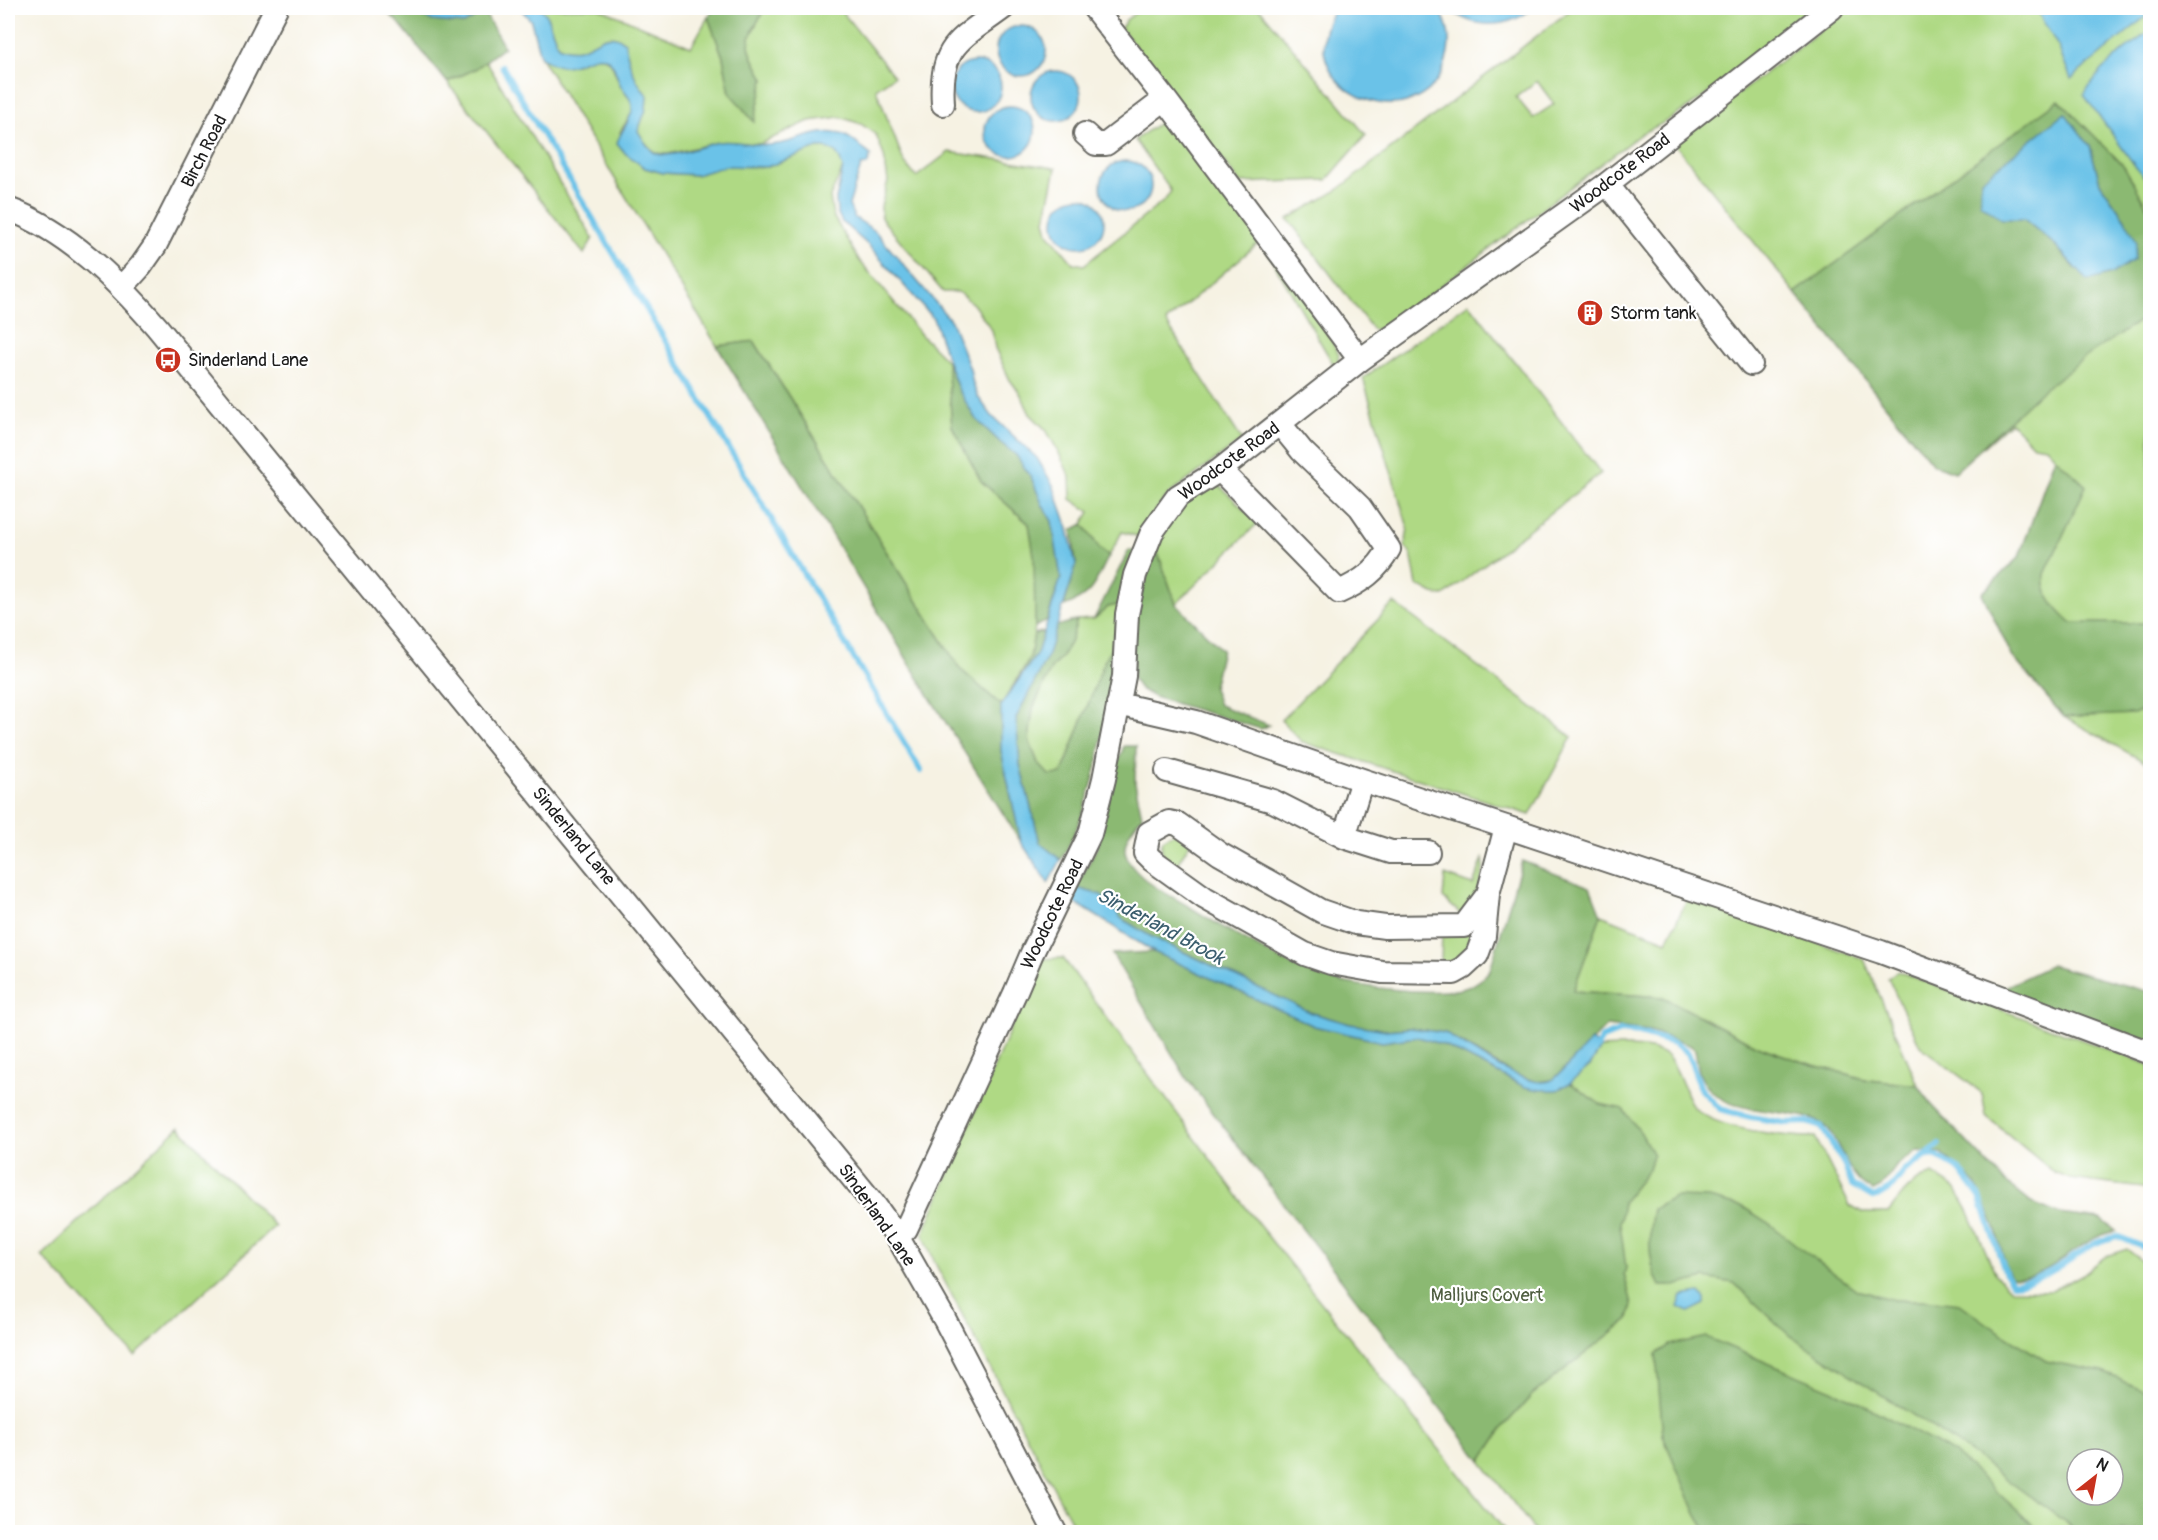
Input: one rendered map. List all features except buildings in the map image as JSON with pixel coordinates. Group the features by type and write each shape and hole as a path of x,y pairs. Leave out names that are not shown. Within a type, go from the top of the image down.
{"street":[{"name":"Birch Road","path":"122,286 141,266 155,246 276,8"},
{"path":"943,104 942,82 946,60 957,43 1003,8"},
{"path":"1094,8 1360,360"},
{"name":"Woodcote Road","path":"897,1236 906,1229 1032,953 1082,853 1096,814 1124,676 1127,614 1135,576 1152,532 1178,496 1220,470 1360,360 1607,184 1832,8"},
{"path":"1085,134 1096,144 1106,144 1165,99"},
{"path":"1607,184 1750,364"},
{"name":"Sinderland Lane","path":"8,209 24,215 59,236 122,286 419,645 873,1203 897,1236 945,1320 1055,1533"},
{"path":"1220,470 1339,592 1361,582 1384,558 1389,549 1360,507 1302,451 1280,424"},
{"path":"1118,704 1196,722 1362,780 1881,952 2151,1053"},
{"path":"1167,771 1273,801 1344,837 1391,852 1428,852"},
{"path":"1344,837 1362,780"},
{"path":"1488,894 1464,926 1386,927 1356,923 1321,911 1220,854 1178,824 1169,822 1156,828 1149,833 1146,843 1146,853 1170,875 1205,898 1305,954 1331,963 1382,972 1436,974 1454,973 1464,968 1477,955 1484,936 1488,894 1506,826"}],"green space":[{"path":"382,8 402,8 433,21 464,24 484,12 504,47 475,69 447,82 399,23"},
{"path":"540,8 599,8 691,47 708,17 723,57 730,93 754,121 764,79 752,57 749,43 753,29 765,8 839,8 894,76 876,89 904,162 916,177 949,152 1056,168 1045,220 1048,233 1073,263 1084,265 1165,200 1171,191 1135,140 1166,118 1318,314 1339,355 1336,366 1325,382 1321,378 1335,367 1261,241 1166,322 1242,440 1169,494 1155,511 1143,538 1122,532 1109,556 1099,548 1083,524 1090,512 1071,499 1070,477 1058,451 1046,430 1030,414 1020,393 1010,380 995,348 992,330 973,304 958,292 943,292 881,218 881,206 888,181 884,156 876,135 861,124 840,117 809,121 760,144 720,142 668,154 655,153 638,131 646,109 647,95 632,70 625,42 612,36 602,38 581,50 558,46 546,14"},
{"path":"714,8 765,8 753,29 749,43 752,57 764,79 754,122 730,93 723,57 708,17"},
{"path":"1142,8 1259,8 1366,135 1327,180 1240,183 1121,28 1126,20"},
{"path":"1573,8 1811,8 1708,93 1686,109 1642,133 1388,326 1373,330 1288,219 1339,189","holes":["1537,81 1554,104 1533,118 1516,97"]},
{"path":"1850,8 2150,8 2150,765 2064,717 2012,656 1982,593 2019,557 2055,457 2046,447 2033,445 2011,422 1955,472 1933,464 1674,143"},
{"path":"540,56 549,62 577,64 594,56 602,57 611,63 621,87 633,103 632,113 620,132 625,153 645,168 663,173 696,175 725,166 767,167 817,148 827,148 835,152 840,159 843,168 830,197 833,216 859,260 922,336 947,361 952,426 981,481 1029,524 1035,556 1035,627 1030,658 1001,705 960,669 754,341 717,346"},
{"path":"486,61 593,238 584,254 447,82 475,69"},
{"path":"2059,100 2124,166 2150,212 2150,314 2083,359 2040,392 1955,472 1933,464 1795,293","holes":["2065,114 2090,146 2100,183 2125,219 2075,268 2055,245 2024,219"]},
{"path":"1469,303 1601,473 1444,596 1433,594 1417,585 1411,553 1405,547 1408,528 1363,378"},
{"path":"754,341 960,669 1001,705 1001,751 1021,842 931,699 717,346"},
{"path":"947,361 958,389 975,418 1016,455 1031,477 1052,521 1061,578 1047,620 1035,627 1034,556 1029,524 981,481 952,426"},
{"path":"2055,457 2086,486 2045,574 2048,595 2055,607 2071,623 2150,623 2150,706 2134,714 2064,717 2012,656 1982,593 2019,557"},
{"path":"1219,485 1258,523 1176,604 1155,545 1170,516 1207,486"},
{"path":"1083,524 1099,548 1109,556 1097,581 1088,593 1064,606 1076,564 1072,530"},
{"path":"1155,545 1176,604 1222,650 1213,688 1219,705 1269,725 1261,729 1154,697 1140,689 1133,679 1133,625"},
{"path":"1129,550 1138,553 1122,611 1095,774 1075,832 1061,860 1040,843 1020,765 1016,718 1047,657 1057,626 1077,620 1070,643 1052,667 1033,708 1029,740 1038,763 1049,775 1062,774 1111,649 1122,604 1108,607 1094,619"},
{"path":"1122,603 1111,649 1062,774 1049,776 1038,763 1029,740 1033,708 1052,667 1070,643 1077,620 1094,619 1108,607"},
{"path":"1394,603 1572,737 1530,815 1302,742 1281,720"},
{"path":"1044,631 1037,654 1011,690 1030,658 1034,634"},
{"path":"1124,746 1136,746 1135,783 1142,816 1126,842 1126,854 1133,868 1156,887 1279,958 1324,978 1365,986 1413,991 1454,990 1468,987 1475,984 1490,970 1522,861 1590,887 1601,915 1573,991 1663,997 1757,1046 1803,1062 1868,1080 1918,1085 1931,1104 2003,1180 2030,1202 2059,1214 2101,1219 2116,1231 2093,1239 2054,1265 2032,1276 2011,1277 1995,1227 1975,1183 1942,1153 1917,1151 1897,1165 1881,1187 1873,1191 1856,1178 1831,1134 1821,1123 1806,1117 1739,1106 1711,1091 1701,1077 1695,1050 1691,1046 1650,1031 1607,1026 1553,1080 1537,1082 1513,1074 1445,1033 1410,1028 1386,1030 1350,1024 1312,1013 1150,936 1122,919 1101,895 1076,888 1099,843 1112,778"},
{"path":"1174,833 1192,840 1176,866 1162,852 1163,840"},
{"path":"1483,859 1481,881 1464,917 1443,898 1445,875 1473,885"},
{"path":"1689,896 1864,959 1918,1085 1868,1080 1803,1062 1757,1046 1663,997 1573,991 1601,915 1667,941"},
{"path":"1442,932 1474,933 1471,948 1458,961 1441,964"},
{"name":"Malljurs Covert","path":"1154,952 1314,1026 1382,1042 1418,1037 1443,1045 1525,1087 1557,1090 1570,1083 1600,1104 1623,1109 1641,1133 1653,1155 1649,1169 1623,1202 1620,1224 1626,1268 1624,1274 1632,1304 1629,1319 1532,1395 1505,1425 1481,1461 1187,1079 1112,954"},
{"path":"1063,958 1258,1224 1506,1532 1077,1532 936,1265 923,1234 1040,959"},
{"path":"2051,965 2150,992 2150,1045 1999,990"},
{"path":"1897,971 2150,1065 2150,1189 2070,1179 2055,1173 1986,1116 1982,1093 1920,1046 1888,978"},
{"path":"1399,1039 1590,1066 1601,1048 1636,1047 1662,1053 1675,1067 1688,1096 1699,1112 1723,1124 1739,1128 1788,1136 1815,1137 1850,1206 1862,1213 1888,1213 1913,1185 1933,1174 1955,1188 1968,1210 1996,1275 2011,1290 2052,1291 2083,1274 2106,1256 2127,1249 2150,1268 2150,1532 1536,1532 1481,1461 1505,1425 1532,1395 1629,1319 1497,1166"},
{"path":"179,1127 275,1226 135,1356 42,1256"},
{"path":"1675,1197 1709,1198 1743,1207 1770,1224 1857,1290 1895,1300 1960,1304 2046,1361 2103,1372 2150,1393 2150,1532 2079,1532 1955,1442 1790,1336 1734,1283 1705,1278 1674,1286 1660,1286 1651,1258 1650,1229 1653,1209"},
{"path":"1706,1337 1853,1399 1954,1453 2041,1532 1707,1532 1696,1514 1663,1436 1656,1354 1670,1345"}],"water":[{"path":"402,8 481,8 484,12 464,24 433,21"},
{"path":"520,8 540,8 546,14 558,46 579,49 608,37 616,37 625,42 632,70 647,95 646,109 638,131 655,153 669,155 726,141 770,145 817,134 833,133 849,138 871,155 867,165 861,166 849,205 854,217 875,231 951,321 970,369 978,397 992,416 1037,458 1053,485 1067,525 1076,564 1047,657 1016,718 1020,765 1040,843 1061,860 1048,883 1021,842 1001,751 1001,705 1037,654 1061,578 1052,521 1031,477 1016,455 975,418 958,389 933,318 869,246 842,222 837,212 836,199 843,168 840,159 835,152 827,148 817,148 767,167 725,166 696,175 663,173 645,168 625,153 617,143 630,118 632,106 612,64 601,57 568,66 547,61 540,56 531,21"},
{"path":"1335,8 1438,8 1447,26 1449,47 1446,61 1432,87 1411,101 1386,104 1362,98 1341,83 1327,63 1324,37"},
{"path":"1448,8 1533,8 1513,20 1490,24 1468,20"},
{"path":"2035,8 2150,8 2150,13 2071,79 2058,46"},
{"path":"1016,26 1026,26 1039,33 1046,46 1046,56 1039,69 1026,76 1016,76 1007,72 1000,65 996,56 996,46 1000,37 1007,30"},
{"path":"2150,31 2150,183 2138,170 2084,95 2105,67"},
{"path":"976,62 994,69 1001,87 994,105 976,112 958,105 951,87 958,69"},
{"path":"1051,71 1061,71 1074,78 1081,91 1081,101 1074,114 1061,121 1051,121 1042,117 1035,110 1031,101 1031,91 1035,82 1042,75"},
{"path":"1005,106 1015,106 1028,113 1035,126 1035,136 1028,149 1015,156 1005,156 996,152 989,145 985,136 985,126 989,117 996,110"},
{"path":"2065,113 2090,146 2100,183 2125,219 2137,242 2134,260 2111,274 2088,281 2055,245 2024,219 2002,219 1980,203 1981,180"},
{"path":"1121,161 1131,161 1144,168 1151,181 1151,191 1144,204 1131,211 1121,211 1112,207 1105,200 1101,191 1101,181 1105,172 1112,165"},
{"path":"1074,197 1084,197 1097,204 1104,217 1104,227 1097,240 1084,247 1074,247 1065,243 1058,236 1054,227 1054,217 1058,208 1065,201"},
{"path":"1076,888 1101,895 1122,919 1150,936 1312,1013 1350,1024 1386,1030 1410,1028 1445,1033 1497,1066 1528,1080 1541,1082 1552,1080 1591,1041 1601,1048 1590,1066 1570,1083 1557,1090 1540,1090 1525,1087 1443,1045 1418,1037 1382,1042 1314,1026 1154,952 1079,905 1068,901"},
{"path":"1700,1293 1705,1299 1705,1304 1689,1312 1678,1307 1682,1296"}],"waterway":[{"path":"502,66 921,771"},
{"name":"Sinderland Brook","path":"1594,1052 1602,1038 1620,1031 1640,1033 1674,1043 1688,1053 1701,1089 1720,1109 1786,1123 1806,1122 1821,1126 1843,1162 1852,1185 1874,1198 1891,1188 1904,1171 1927,1155 1937,1156 1960,1170 1980,1197 2006,1274 2013,1284 2036,1279 2094,1244 2117,1236 2150,1250"},
{"path":"1927,1155 1939,1144"}],"place":[{"name":"Storm tank","path":"1590,313"},
{"name":"Sinderland Lane","path":"168,360"}]}
